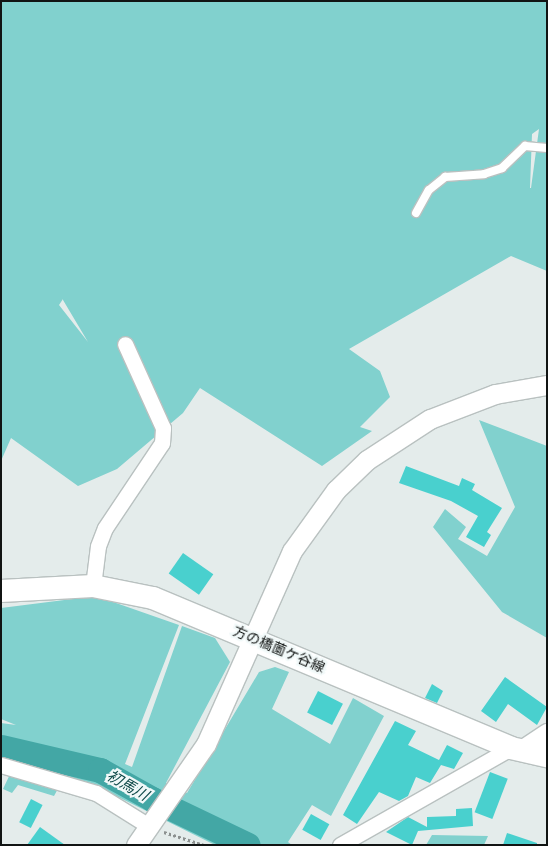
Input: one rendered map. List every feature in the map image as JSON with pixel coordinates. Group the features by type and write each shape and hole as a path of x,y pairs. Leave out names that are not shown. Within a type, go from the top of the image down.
{"main road":[{"name":"方の橋薗ケ谷線","path":"1,591 93,586 153,598 517,749 547,756"}],"street":[{"path":"93,586 98,546 105,528 162,442 163,428 125,344"},
{"path":"136,845 206,744 279,576 306,528 336,490 368,460 405,434 460,406 510,391 547,385"},
{"path":"340,845 547,733"},
{"path":"1,765 96,793 151,823"}],"lane":[{"path":"416,213 429,190 445,177 484,174 502,168 525,146 547,148"}],"path":[{"path":"151,823 204,845"}],"shaded area":[{"path":"1,1 547,1 547,271 511,256 349,349 380,371 390,397 360,427 372,431 322,466 200,388 183,413 117,469 78,486 11,438 1,461","holes":["539,129 531,188 530,188 532,134","63,300 88,342 59,305"]},
{"path":"479,420 547,446 547,638 502,612 433,527 445,509 466,527 458,539 487,556 515,507"},
{"path":"96,596 179,625 125,764 132,767 182,626 215,638 230,662 166,783 187,793 259,672 275,667 289,672 272,709 330,744 353,698 384,716 331,816 312,805 288,842 292,845 215,845 102,789 1,764 1,723 16,725 1,719 1,608"},
{"path":"12,770 60,785 54,796 18,785 12,793 3,789"},
{"path":"432,835 488,836 484,845 426,845"}],"building":[{"path":"406,466 459,486 462,478 475,484 472,490 502,508 487,532 491,535 484,547 466,537 478,516 451,501 399,483"},
{"path":"183,553 213,574 199,595 169,573"},
{"path":"505,677 547,707 537,725 508,704 496,722 481,711"},
{"path":"432,684 443,691 437,703 425,698"},
{"path":"318,691 343,704 332,725 307,712"},
{"path":"395,721 416,731 408,745 439,760 447,745 463,753 454,769 441,765 430,783 416,777 408,796 399,801 379,792 357,824 343,815"},
{"path":"490,772 508,779 492,819 475,812"},
{"path":"31,799 43,805 31,828 19,822"},
{"path":"472,808 473,826 418,831 412,845 386,832 408,817 427,827 427,817 456,816 456,809"},
{"path":"311,814 329,824 321,840 302,830"},
{"path":"40,827 65,845 27,845"},
{"path":"507,833 537,843 537,845 503,845"}],"waterway":[{"name":"初馬川","path":"1,747 100,770 152,799 248,845"}]}
